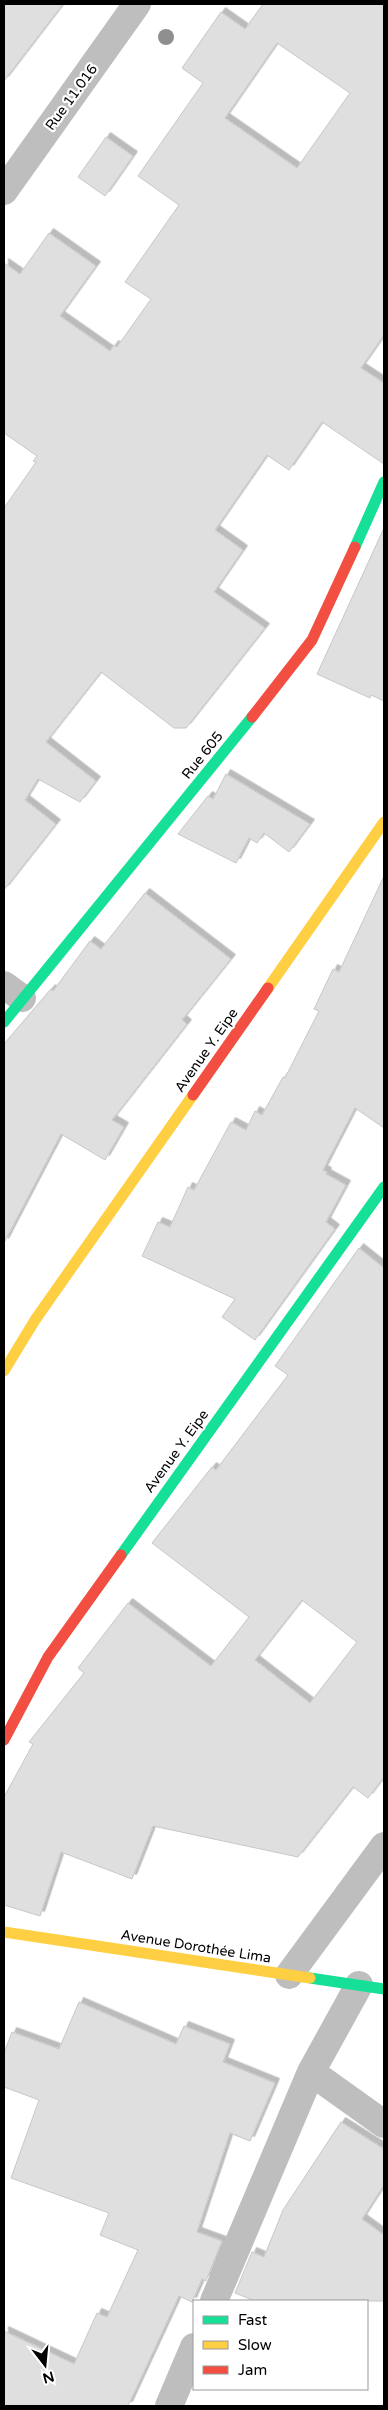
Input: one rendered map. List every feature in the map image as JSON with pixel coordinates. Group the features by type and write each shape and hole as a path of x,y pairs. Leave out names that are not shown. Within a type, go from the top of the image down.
{"street":[{"name":"Rue 11.016","path":"4,191 137,4"},
{"name":"Rue 605","path":"4,1022 13,992 302,655 327,610 384,482"},
{"name":"Avenue Y. Eipe","path":"4,1371 35,1320 384,822"},
{"name":"Avenue Y. Eipe","path":"4,1740 48,1657 384,1187"},
{"path":"290,1975 384,1846"},
{"name":"Avenue Dorothée Lima","path":"4,1932 372,1987"},
{"path":"214,2300 311,2072 372,1987"},
{"path":"311,2072 384,2124"},
{"path":"169,2406 193,2349"}],"building":[{"path":"4,4 63,4 4,81"},
{"path":"263,4 384,4 384,335 361,368 384,383 384,464 322,422 289,470 267,455 215,530 243,550 214,592 265,628 186,728 174,728 101,672 46,742 96,781 80,802 38,779 25,800 56,824 4,890 4,508 36,462 33,461 37,456 4,433 4,263 20,274 49,233 96,266 60,316 110,351 114,345 117,347 151,299 125,282 179,205 138,176 203,83 182,68 221,12 245,29","holes":["277,43 350,93 297,168 225,118"]},
{"path":"106,137 133,156 105,196 78,177"},
{"path":"384,528 384,701 371,695 370,698 317,674"},
{"path":"226,774 310,824 289,852 264,833 257,843 249,838 236,863 178,834 208,796 213,799"},
{"path":"384,876 384,1128 355,1108 323,1170 327,1172 326,1174 346,1185 326,1222 335,1229 255,1340 222,1317 235,1299 142,1256 158,1222 170,1227 188,1187 194,1190 231,1122 246,1130 255,1111 262,1115 283,1077 285,1078 319,1011 314,1009 333,969 339,972"},
{"path":"145,893 231,959 182,1020 187,1024 112,1120 124,1127 105,1160 61,1134 4,1243 4,1044 51,989 53,991 90,941 101,949"},
{"path":"359,1248 384,1268 384,1777 368,1798 353,1787 298,1857 153,1826 132,1879 61,1852 40,1916 4,1905 4,1797 33,1744 29,1742 84,1673 78,1668 128,1603 211,1666 249,1617 152,1543 212,1467 216,1470 288,1375 275,1366","holes":["302,1600 357,1642 310,1703 255,1660"]},
{"path":"79,2002 176,2044 184,2026 230,2044 223,2062 275,2083 250,2141 230,2133 197,2232 222,2241 206,2281 202,2279 192,2302 179,2296 128,2406 4,2406 4,2331 74,2364 97,2313 107,2317 138,2250 100,2235 109,2213 11,2178 39,2100 4,2087 4,2053 12,2032 59,2049"},
{"path":"341,2122 384,2149 384,2185 362,2219 384,2235 384,2301 252,2300 235,2293 252,2252 264,2257 283,2210"}],"traffic: fast":[{"path":"355,547 384,482"},
{"path":"4,1022 252,717"},
{"path":"121,1555 384,1187"},
{"path":"310,1978 384,1989"}],"traffic: slow":[{"path":"268,988 384,822"},
{"path":"4,1371 35,1320 193,1095"},
{"path":"4,1932 310,1978"}],"traffic: jam":[{"path":"252,717 312,640 355,547"},
{"path":"193,1095 268,988"},
{"path":"4,1740 48,1657 121,1555"}]}
